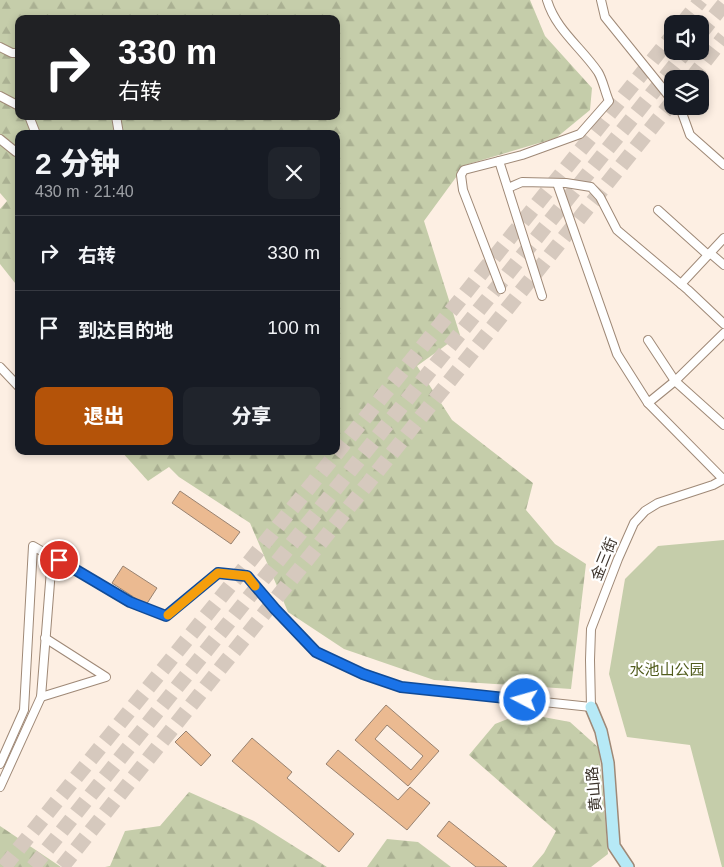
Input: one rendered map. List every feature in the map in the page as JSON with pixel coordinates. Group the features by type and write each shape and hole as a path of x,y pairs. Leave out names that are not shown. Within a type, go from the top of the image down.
{"street":[{"path":"501,289 463,190 461,175 464,170 522,155 580,134 609,101 599,73 561,28 551,12 547,0"},
{"path":"600,0 604,17 664,90"},
{"path":"0,48 15,53"},
{"path":"0,96 15,104"},
{"path":"683,115 690,135 724,165"},
{"path":"0,139 15,151"},
{"path":"499,161 542,296"},
{"path":"508,188 522,182 591,187 600,197 617,230 681,284 724,324"},
{"path":"556,183 617,354 648,403 724,479"},
{"path":"658,210 724,265"},
{"path":"681,284 724,238"},
{"path":"648,403 675,381 724,333"},
{"path":"648,340 675,381 724,424"},
{"path":"0,367 15,383"},
{"name":"金三街","path":"591,707 591,629 634,523 645,511 658,503 714,485 724,479"},
{"path":"0,764 24,710 33,546 130,602 166,616 218,573 247,576 316,652 363,674 401,687 591,707"},
{"path":"0,787 41,697 52,557"},
{"path":"41,697 106,677 45,638"},
{"name":"黄山路","path":"591,707 601,731 608,763 614,846 628,867"}],"green space":[{"path":"0,0 530,0 545,36 592,88 590,110 556,138 465,165 424,221 460,335 417,366 452,420 533,483 526,510 555,544 586,564 571,689 434,680 344,649 288,612 250,523 179,477 169,467 148,481 125,455 340,455 340,130 15,130 15,283 0,264 0,209 7,201 0,193"},
{"name":"水池山公园","path":"724,540 724,867 722,867 690,745 627,737 609,674 625,579 658,546"},
{"path":"522,713 570,722 599,748 608,854 591,867 532,867 544,853 556,831 469,755 495,724"},
{"path":"189,792 254,821 327,867 105,867 110,866 125,831 160,826"},
{"path":"0,826 61,867 0,867"},
{"path":"387,839 418,842 451,867 367,867"}],"building":[{"path":"180,491 240,532 231,544 172,503"},
{"path":"123,566 157,588 146,605 112,583"},
{"path":"386,705 439,751 408,786 355,740","holes":["387,725 423,756 411,770 375,739"]},
{"path":"186,731 211,755 201,766 175,742"},
{"path":"252,738 292,772 287,778 354,834 339,852 232,761"},
{"path":"338,750 398,800 410,787 430,803 407,830 326,764"},
{"path":"449,821 507,867 476,867 437,836"}],"tunnel":[{"path":"689,15 701,0"},
{"path":"709,23 724,4"},
{"path":"698,70 724,37"},
{"path":"340,449 664,46"},
{"path":"33,867 679,60"},
{"path":"62,867 664,112"},
{"path":"4,867 335,455"}],"slow traffic":[{"path":"168,615 218,573 247,576 255,586"}],"route":[{"path":"59,560 130,602 166,616 218,573 247,576 316,652 363,674 401,687 525,700"}]}
